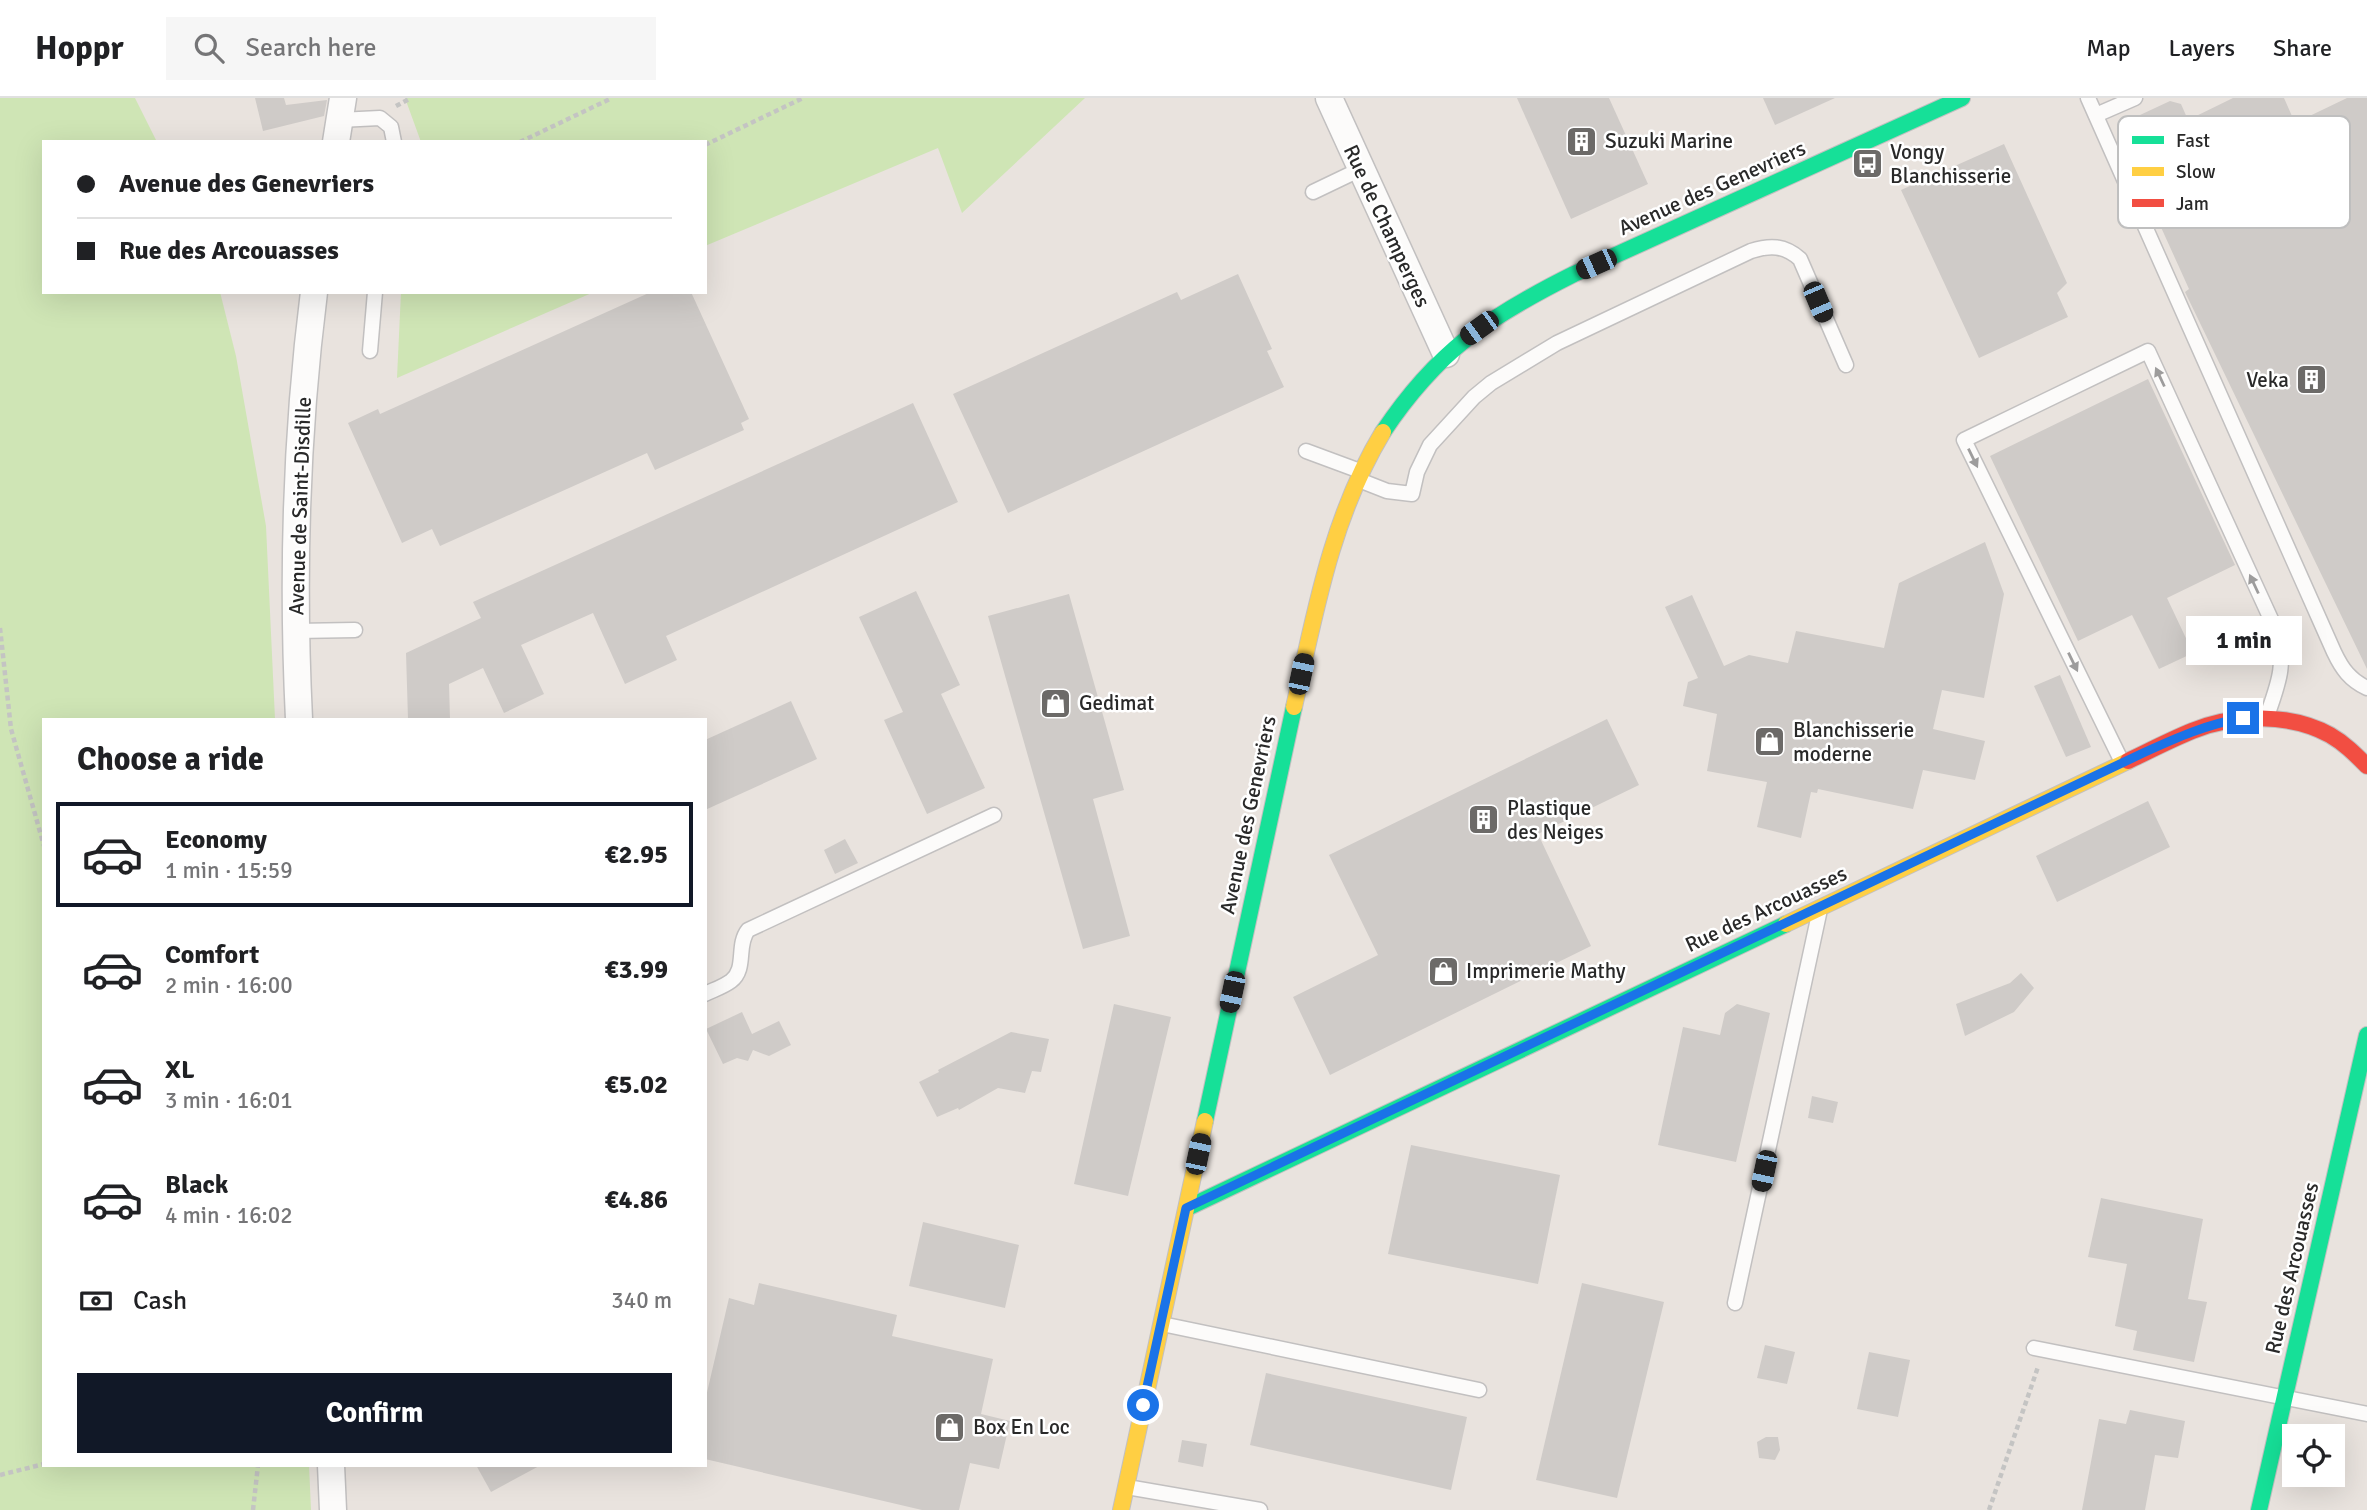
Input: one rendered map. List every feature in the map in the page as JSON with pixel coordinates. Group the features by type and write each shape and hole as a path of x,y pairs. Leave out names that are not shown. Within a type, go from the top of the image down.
{"street":[{"name":"Rue de Champerges","path":"1329,98 1446,354"},
{"name":"Avenue des Genevriers","path":"1121,1510 1318,596 1334,538 1359,475 1390,421 1446,354 1492,319 1555,283 1962,98"},
{"name":"Avenue de Saint-Disdille","path":"299,718 296,631 297,502 303,398 314,294"},
{"name":"Rue des Arcouasses","path":"1186,1208 2194,730 2243,718 2291,720 2332,736 2350,747 2367,766"},
{"name":"Rue des Arcouasses","path":"2259,1510 2367,1035"},
{"path":"331,1467 333,1510"}],"lane":[{"path":"2088,98 2118,164"},
{"path":"2096,115 2135,98"},
{"path":"339,120 380,118 391,127 394,140"},
{"path":"1313,192 1362,169"},
{"path":"2146,228 2338,659 2352,679 2367,688"},
{"path":"1306,451 1387,491 1412,494 1417,472 1430,445 1474,397 1491,383 1557,343 1764,247 1779,247 1790,251 1800,260 1846,365"},
{"path":"370,351 375,294"},
{"path":"2122,762 1964,440 2148,351 2281,646 2279,680 2267,718"},
{"path":"296,631 355,630"},
{"path":"707,993 735,977 739,968 741,942 748,930 994,815"},
{"path":"1735,1303 1821,906"},
{"path":"1161,1324 1479,1390"},
{"path":"2039,1349 2367,1414"},
{"path":"1126,1487 1260,1510"}],"path":[{"path":"524,140 612,98"},
{"path":"707,144 803,98"},
{"path":"0,628 11,729 42,839"},
{"path":"1989,1510 2039,1349"},
{"path":"0,1475 42,1464"},
{"path":"253,1510 258,1467"}],"green space":[{"path":"0,98 135,98 156,140 42,140 42,294 220,294 236,356 266,526 275,718 42,718 42,1467 309,1467 311,1510 0,1510"},
{"path":"405,98 1085,98 962,213 938,148 707,245 707,140 420,140"},
{"path":"401,294 589,294 397,378"}],"building":[{"path":"255,98 284,98 286,105 327,100 324,116 263,131"},
{"name":"Suzuki Marine","path":"1517,98 1609,98 1648,184 1571,219"},
{"path":"1763,98 1835,98 1775,125"},
{"name":"Veka","path":"2233,98 2284,98 2292,116 2196,116"},
{"name":"Veka","path":"2347,98 2367,98 2367,669 2185,292 2189,289 2161,228 2350,228 2350,116 2310,116"},
{"name":"Veka","path":"2170,101 2181,104 2186,116 2138,116"},
{"path":"2004,144 2067,283 2057,293 2068,317 1979,358 1901,190"},
{"path":"1238,274 1272,349 1267,351 1284,387 1008,513 953,394 1177,292 1181,300"},
{"path":"647,294 692,294 749,419 741,423 744,430 655,470 647,453 440,546 432,529 402,543 348,423 378,409 380,414"},
{"path":"2148,379 2235,565 2167,598 2193,653 2159,669 2132,615 2078,641 1990,456"},
{"path":"913,403 958,502 666,636 677,660 625,684 593,613 521,645 544,694 504,713 483,668 449,684 450,718 408,718 406,653 481,618 473,602"},
{"path":"1985,542 2004,594 1984,698 1942,690 1933,729 1985,741 1975,780 1923,770 1913,809 1818,789 1817,793 1811,792 1801,838 1757,827 1767,782 1707,771 1717,714 1683,706 1688,682 1698,678 1665,607 1692,595 1724,666 1749,655 1788,663 1796,631 1884,648 1899,583"},
{"path":"916,591 960,685 941,694 985,788 927,814 884,720 903,712 859,617"},
{"name":"Gedimat","path":"1069,594 1124,790 1093,799 1130,936 1083,949 988,616"},
{"path":"2060,675 2091,747 2066,757 2034,686"},
{"path":"791,701 817,759 707,809 707,739"},
{"path":"1607,719 1639,785 1538,834 1591,946 1330,1075 1293,997 1378,955 1329,855"},
{"path":"2148,801 2170,847 2057,902 2036,856"},
{"path":"845,839 858,863 835,874 824,850"},
{"path":"2021,973 2034,988 2014,1012 1965,1036 1956,1004 2010,983"},
{"path":"1114,1004 1171,1017 1128,1196 1074,1184"},
{"path":"1737,1004 1770,1013 1736,1162 1658,1145 1683,1027 1720,1035 1725,1013"},
{"path":"742,1012 752,1034 779,1021 791,1045 769,1056 753,1050 748,1061 737,1058 723,1064 707,1029"},
{"path":"1011,1032 1049,1039 1041,1072 1032,1071 1025,1093 998,1088 959,1110 958,1108 937,1117 919,1082"},
{"path":"1812,1096 1838,1102 1833,1123 1808,1118"},
{"path":"1411,1145 1560,1175 1538,1284 1388,1254"},
{"path":"2101,1198 2203,1219 2188,1299 2207,1302 2194,1362 2133,1350 2137,1331 2115,1326 2127,1264 2088,1257"},
{"path":"923,1222 1019,1245 1005,1308 909,1286"},
{"path":"759,1283 897,1315 892,1336 993,1359 981,1414 1010,1421 999,1469 970,1463 959,1510 922,1510 707,1459 707,1392 729,1298 754,1305"},
{"path":"1582,1283 1664,1302 1617,1498 1536,1480"},
{"path":"1765,1345 1795,1352 1787,1384 1757,1378"},
{"path":"1869,1352 1910,1360 1898,1417 1857,1409"},
{"path":"1266,1373 1467,1417 1451,1490 1250,1445"},
{"path":"2130,1410 2185,1421 2178,1458 2155,1455 2145,1510 2082,1510 2099,1419 2126,1424"},
{"path":"1766,1437 1778,1437 1780,1450 1775,1460 1759,1458 1757,1442"},
{"path":"1182,1440 1207,1444 1203,1467 1178,1462"},
{"path":"477,1467 537,1467 491,1492"}],"traffic: fast":[{"path":"1383,432 1403,404 1444,358 1515,305 1574,274 1962,98"},
{"path":"1205,1121 1294,707"},
{"path":"1187,1208 1786,924"},
{"path":"2259,1510 2367,1035"}],"traffic: slow":[{"path":"1294,707 1318,600 1338,531 1365,464 1383,432"},
{"path":"1786,924 2128,761"},
{"path":"1121,1510 1205,1121"}],"traffic: jam":[{"path":"2128,761 2208,725 2262,718 2297,723 2330,735 2367,766"}],"place":[{"name":"Suzuki Marine","path":"1582,141"},
{"name":"Vongy Blanchisserie","path":"1867,164"},
{"name":"Veka","path":"2312,380"},
{"name":"Gedimat","path":"1056,703"},
{"name":"Blanchisserie moderne","path":"1770,742"},
{"name":"Plastique des Neiges","path":"1484,820"},
{"name":"Imprimerie Mathy","path":"1443,971"},
{"name":"Box En Loc","path":"950,1427"}],"route":[{"path":"1143,1405 1186,1208 2143,753 2194,730 2243,718"}]}
